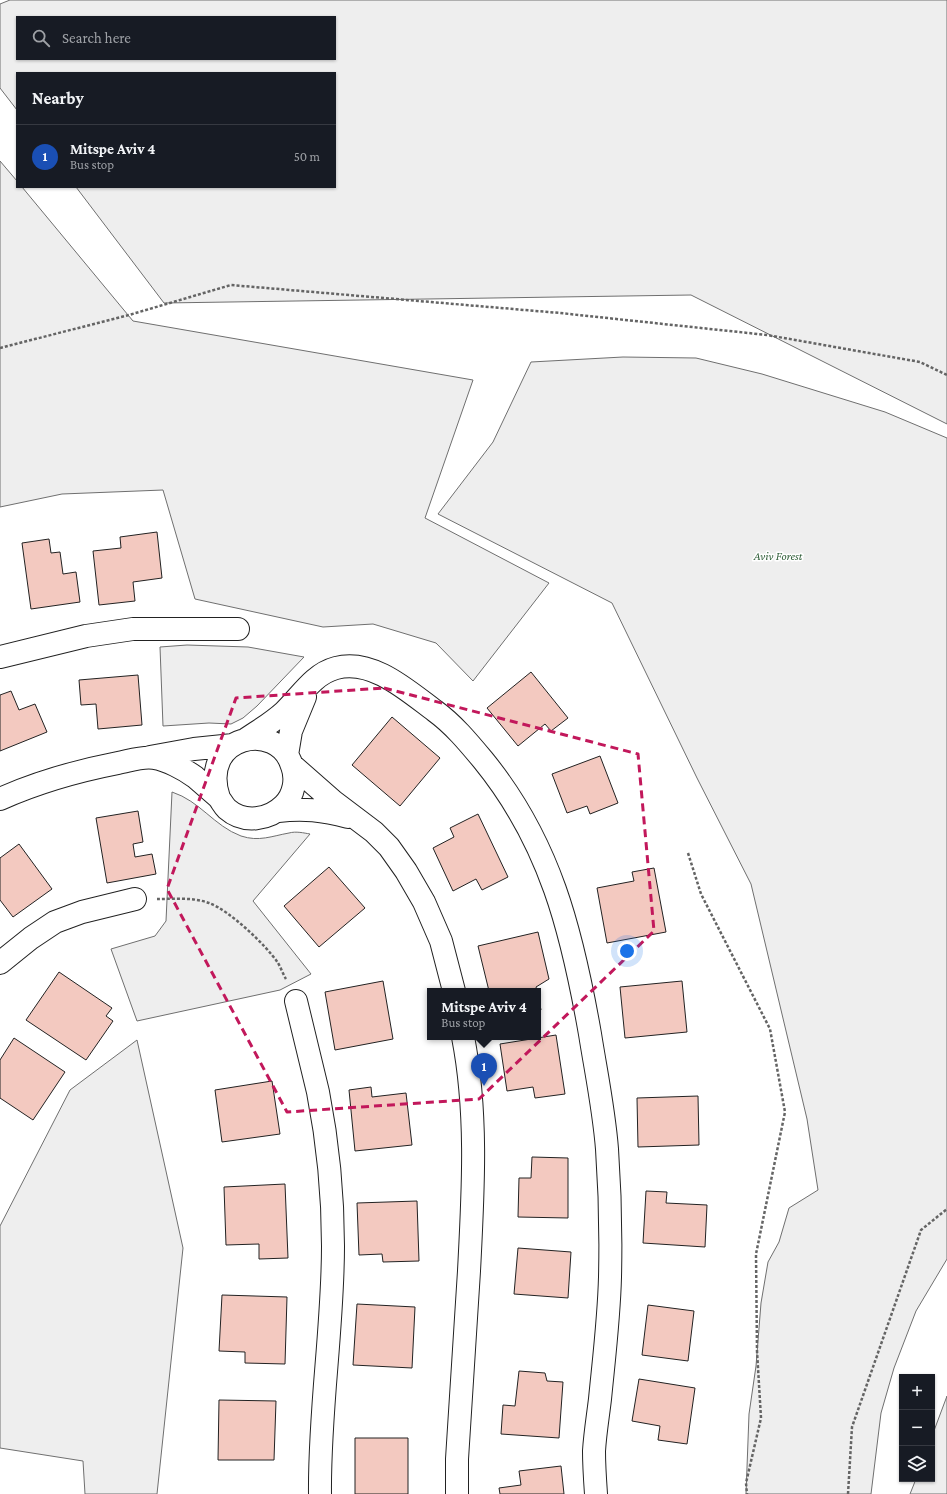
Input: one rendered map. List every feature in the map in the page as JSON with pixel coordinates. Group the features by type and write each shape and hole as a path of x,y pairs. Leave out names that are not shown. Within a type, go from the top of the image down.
{"street":[{"path":"0,657 86,636 133,629 238,629"},
{"path":"219,798 214,785 215,771 219,759 228,748 285,712 312,683 335,668 352,666 369,669 386,676 440,715 467,741 495,775 516,806 539,847 555,886 573,945 599,1087 607,1147 610,1276 607,1332 594,1451 596,1494"},
{"path":"278,812 287,802 293,790 295,778 290,760 291,731 312,683"},
{"path":"0,799 62,775 145,758 239,742 253,738 266,740 278,746 290,760 333,801 389,847 406,870 424,902 441,941 453,988"},
{"path":"145,758 154,758 170,763 194,777 219,798 227,808 239,816 252,819 265,817 278,812 300,809 319,810 358,820"},
{"path":"0,963 31,938 55,922 89,910 135,899"},
{"path":"296,1001 318,1093 328,1159 331,1204 332,1292 320,1448 320,1494"},
{"path":"457,1494 457,1459 474,1188 474,1140 463,1040"}],"path":[{"path":"0,348 129,315 231,285 560,313 767,335 920,362 947,375"},
{"path":"688,853 701,894 770,1029 785,1112 756,1254 757,1351 761,1418 746,1483 748,1494"},
{"path":"135,899 186,898 209,903 225,912 250,932 278,963 296,1001"},
{"path":"848,1494 852,1427 921,1230 947,1208"}],"highlighted area":[{"path":"384,688 638,754 654,931 479,1099 287,1112 167,889 236,698"}],"green space":[{"path":"10,0 947,0 947,424 691,295 164,303 77,188 336,188 336,72 16,72 16,109 0,88 0,4"},
{"path":"0,161 16,180 16,188 23,188 133,321 473,380 425,518 549,583 473,681 436,643 373,624 323,627 195,599 163,490 62,494 0,507"},
{"name":"Aviv Forest","path":"623,357 696,358 762,374 885,412 947,438 947,1259 916,1311 894,1368 881,1413 871,1494 746,1494 749,1414 756,1366 761,1303 768,1262 779,1242 789,1208 818,1190 807,1119 751,884 697,778 612,603 438,514 493,442 531,362"},
{"path":"187,645 248,647 304,657 257,706 243,718 231,724 209,723 163,726 160,647"},
{"path":"172,792 191,801 231,832 241,836 248,838 260,838 294,832 310,834 253,901 311,974 280,990 137,1021 111,949 155,936 166,921"},
{"path":"137,1040 183,1248 157,1494 85,1494 83,1461 0,1448 0,1226 70,1090"},
{"path":"947,1396 947,1494 910,1494 915,1482 935,1482 935,1428"}],"building":[{"path":"157,532 162,578 133,582 135,601 99,605 93,551 121,548 120,537"},
{"path":"49,539 51,553 60,552 63,574 76,572 80,602 31,609 22,543"},
{"path":"531,672 568,718 551,731 545,724 518,746 487,708"},
{"path":"138,675 142,725 98,729 96,704 81,705 79,680"},
{"path":"11,691 19,710 35,704 47,732 0,751 0,695"},
{"path":"392,717 440,758 400,806 352,765"},
{"path":"600,756 618,803 590,814 587,806 567,813 552,774"},
{"path":"138,811 143,842 133,844 135,857 152,854 156,874 107,883 96,818"},
{"path":"478,814 508,877 482,890 476,879 453,891 433,848 454,837 450,828"},
{"path":"19,844 52,889 13,917 0,900 0,858"},
{"path":"329,867 365,908 319,947 284,906"},
{"path":"654,868 666,932 607,943 597,888 634,881 632,872"},
{"path":"538,932 549,979 536,988 488,988 478,946"},
{"path":"59,972 112,1008 106,1016 113,1021 86,1060 26,1020"},
{"path":"383,981 393,1039 335,1050 325,992"},
{"path":"682,981 687,1032 625,1038 620,987"},
{"path":"556,1035 565,1094 535,1098 533,1087 507,1091 500,1044 525,1040 541,1040 541,1037"},
{"path":"14,1038 65,1072 33,1120 0,1098 0,1060"},
{"path":"272,1081 280,1134 222,1142 215,1090"},
{"path":"371,1087 372,1097 406,1093 412,1145 355,1151 349,1090"},
{"path":"698,1096 699,1145 638,1147 637,1098"},
{"path":"532,1157 568,1158 568,1218 518,1217 519,1178 531,1178"},
{"path":"285,1184 288,1258 259,1259 259,1244 226,1245 224,1187"},
{"path":"646,1191 667,1192 666,1203 707,1205 705,1247 643,1243"},
{"path":"417,1201 419,1261 383,1262 382,1254 359,1255 357,1203"},
{"path":"518,1248 571,1252 568,1298 514,1294"},
{"path":"222,1295 287,1297 285,1364 245,1363 245,1352 219,1351"},
{"path":"357,1304 415,1307 412,1368 353,1365"},
{"path":"648,1305 694,1311 688,1361 642,1355"},
{"path":"519,1371 545,1373 547,1381 563,1382 559,1438 501,1434 503,1405 515,1406"},
{"path":"639,1379 695,1388 687,1444 658,1440 660,1426 632,1421"},
{"path":"219,1400 276,1401 274,1460 218,1460"},
{"path":"355,1438 408,1438 408,1494 355,1494"},
{"path":"561,1466 564,1494 500,1494 499,1488 521,1485 519,1471"}],"place":[{"name":"Mitspe Aviv 4","path":"484,1086"}]}
